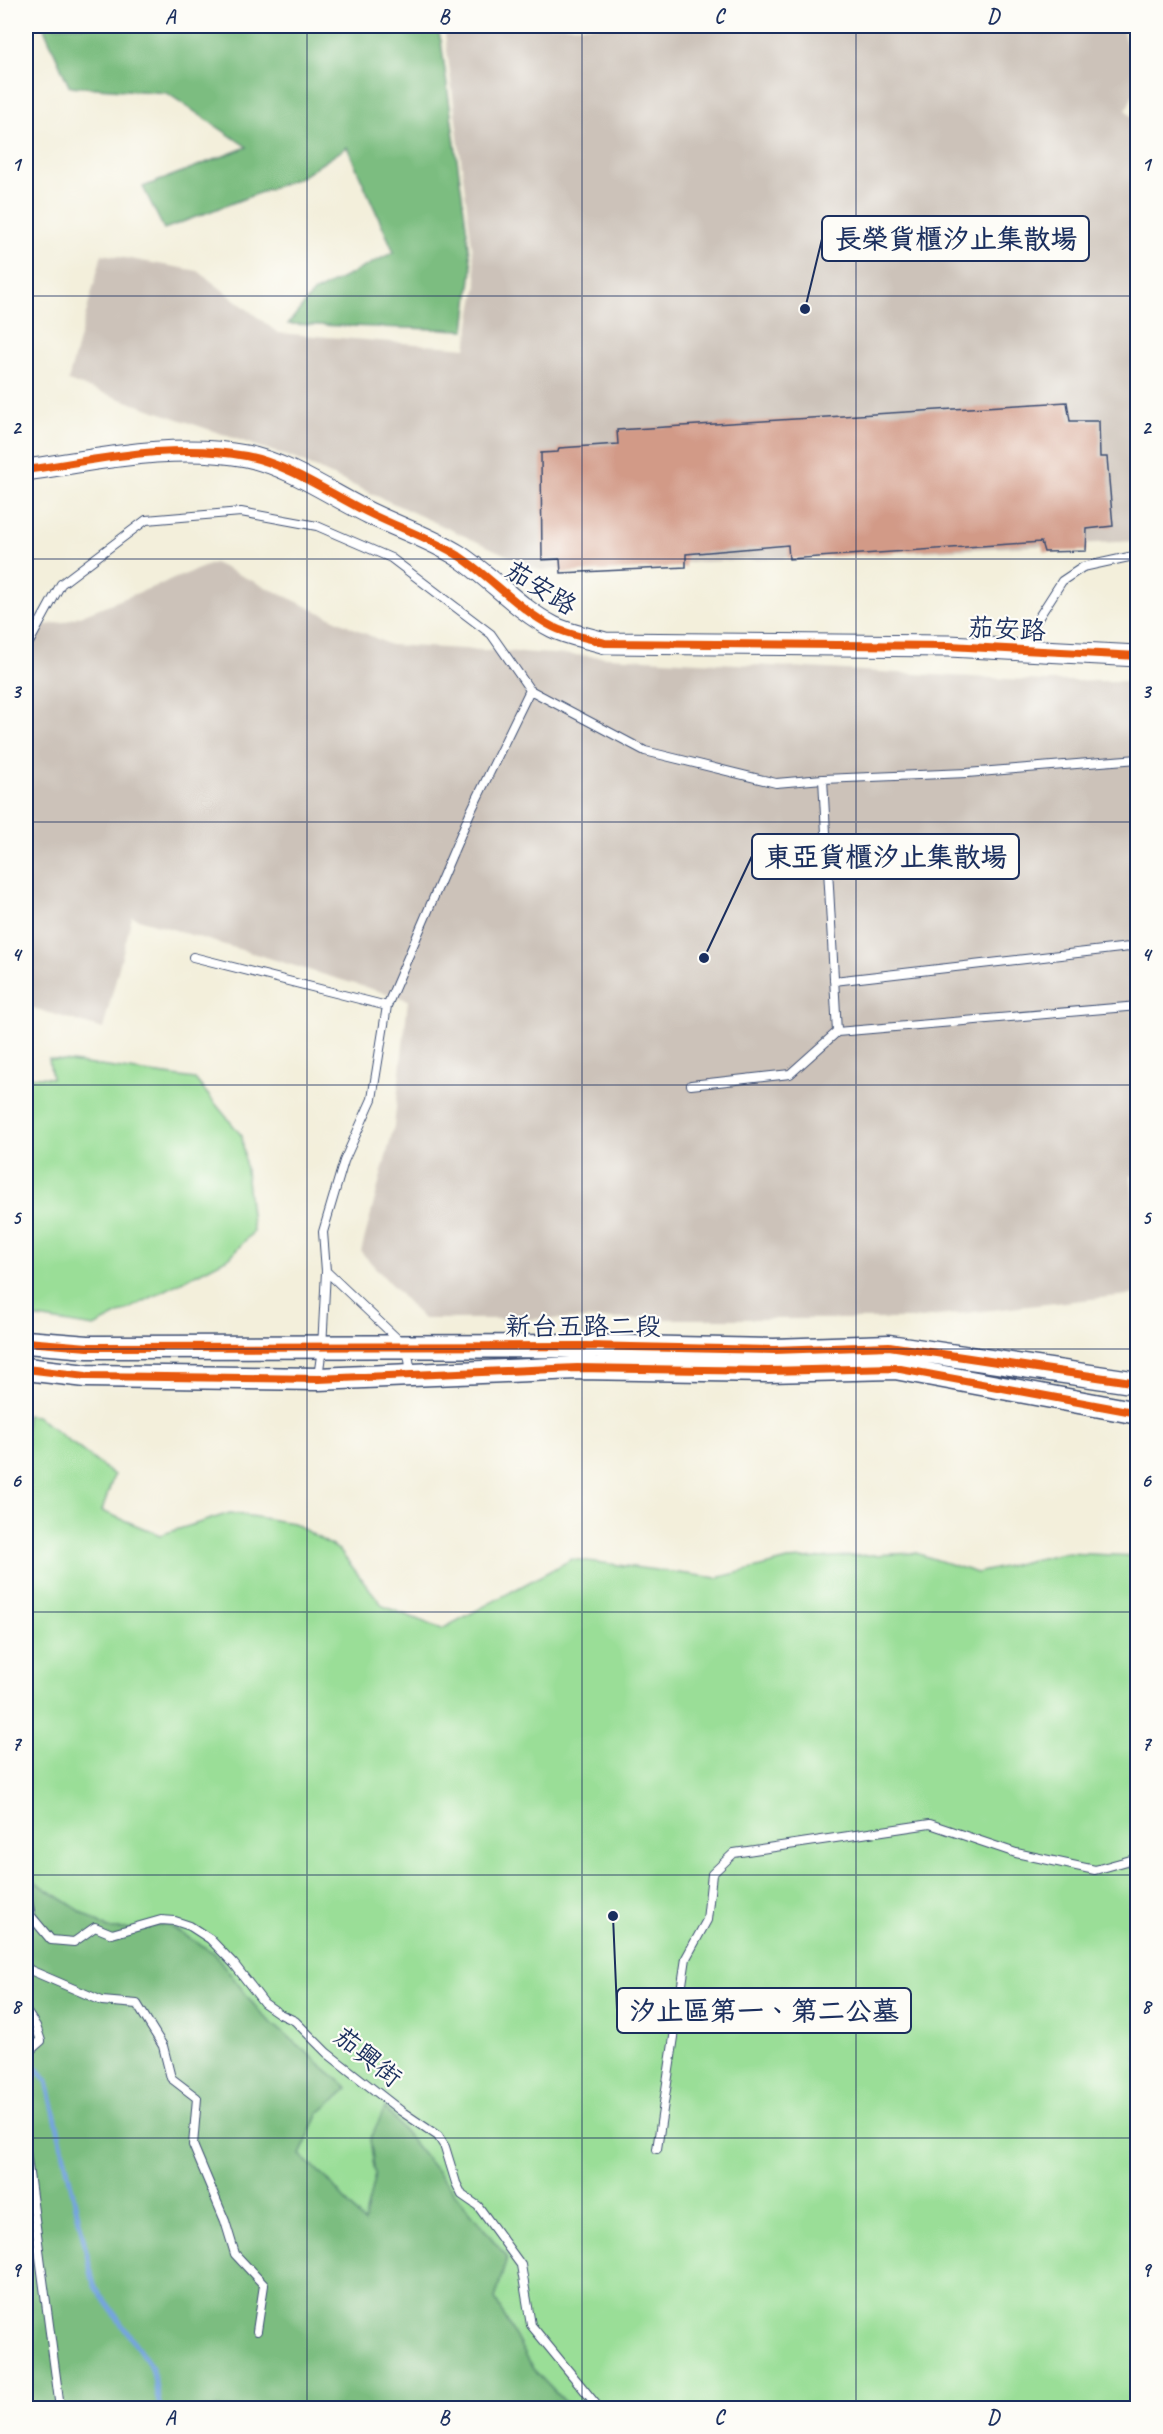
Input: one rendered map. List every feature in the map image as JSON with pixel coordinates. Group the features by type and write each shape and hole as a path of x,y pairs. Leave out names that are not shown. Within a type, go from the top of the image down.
{"main road":[{"name":"新台五路二段","path":"26,1342 88,1347 585,1346 774,1350 889,1346 1137,1383"},
{"name":"新台五路二段","path":"26,1369 86,1376 318,1378 577,1368 768,1371 895,1368 1137,1413"}],"street":[{"name":"茄安路","path":"26,470 130,453 209,452 247,456 296,475 372,515 417,534 459,556 518,604 554,628 605,643 949,646 1137,656"}],"lane":[{"path":"26,648 61,584 146,520 241,512 317,526 391,558 491,634 530,690 645,751 776,783 967,773 1137,759"},
{"path":"1017,650 1062,580 1083,567 1137,555"},
{"path":"318,1378 326,1271 323,1232 345,1161 372,1099 387,1006 470,813 530,690"},
{"path":"823,779 837,1032"},
{"path":"834,981 1137,946"},
{"path":"193,957 387,1006"},
{"path":"691,1085 790,1074 837,1032 1137,1006"},
{"path":"326,1271 411,1347 415,1375"},
{"path":"657,2149 686,1958 707,1920 712,1874 734,1853 930,1824 1016,1853 1095,1870 1137,1858"},
{"name":"茄興街","path":"26,1890 31,1916 51,1940 74,1942 95,1927 112,1934 161,1920 175,1921 190,1926 210,1939 234,1964 264,2003 280,2014 295,2020 327,2054 401,2111 438,2136 445,2147 462,2195 478,2206 521,2265 531,2325 599,2409"},
{"path":"26,1966 30,1970 102,2001 137,2004 163,2046 171,2078 197,2098 193,2145 225,2222 235,2254 264,2285 257,2331"},
{"path":"26,2010 36,2025 42,2041 26,2054"},
{"path":"26,2151 60,2409"}],"shaded area":[{"path":"444,26 1121,26 1138,81 1126,110 1138,125 1137,541 539,570 298,460 68,381 102,254 198,271 278,333 466,348 477,284"},
{"path":"214,563 390,645 1044,681 1137,681 1138,1174 1131,1176 1137,1249 1137,1294 912,1319 423,1319 361,1252 394,1126 408,1000 132,917 103,1029 26,1006 26,628 64,622"}],"green space":[{"path":"43,26 437,26 441,41 472,269 465,330 288,324 313,293 394,252 347,147 301,177 164,229 143,187 247,147 167,93 69,86"},
{"path":"49,1059 195,1079 242,1136 253,1232 230,1257 94,1327 26,1316 26,1076 52,1078"},
{"path":"26,1415 36,1416 114,1475 102,1511 160,1535 230,1513 293,1523 339,1550 383,1606 442,1629 572,1559 717,1578 788,1560 849,1556 916,1553 977,1573 1063,1553 1137,1556 1137,2408 570,2408 533,2369 495,2299 507,2257 385,2109 370,2139 375,2174 364,2224 327,2179 300,2155 319,2113 348,2088 261,2014 214,1953 166,1924 135,1929 108,1929 32,1880 26,1843"},
{"path":"26,1873 32,1880 108,1929 135,1929 166,1924 214,1953 261,2014 348,2088 319,2113 300,2155 327,2179 364,2223 375,2174 370,2139 385,2108 507,2257 495,2299 533,2369 570,2408 26,2408"}],"building":[{"path":"1067,402 1070,421 1099,421 1100,457 1107,457 1113,526 1087,529 1086,551 1044,552 1041,542 789,559 788,545 686,554 686,567 561,573 560,559 542,560 541,453 558,452 559,448 618,444 617,430"}],"waterway":[{"path":"34,2066 47,2081 94,2285 152,2368 160,2408"}],"cycle path":[{"path":"26,470 108,457 163,452 218,452 263,460 449,550 540,620 553,627 605,643 949,646 1138,656"},
{"path":"26,1342 88,1347 585,1346 774,1350 889,1346 1138,1383"},
{"path":"26,1369 86,1376 318,1379 577,1368 768,1371 895,1368 1138,1413"}],"place":[{"name":"長榮貨櫃汐止集散場","path":"805,309"},
{"name":"東亞貨櫃汐止集散場","path":"704,958"},
{"name":"汐止區第一、第二公墓","path":"613,1916"}]}
